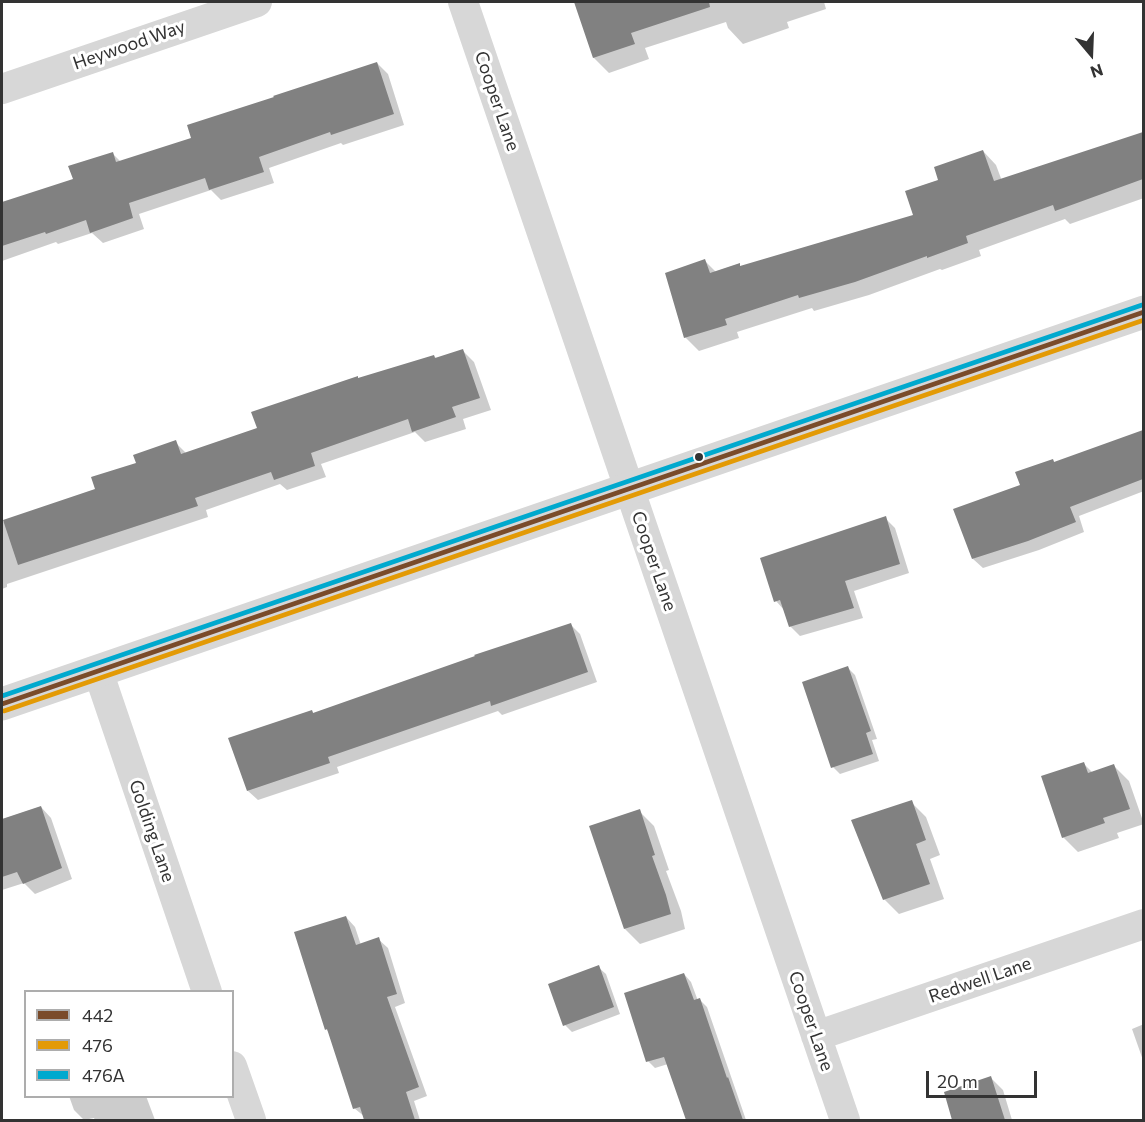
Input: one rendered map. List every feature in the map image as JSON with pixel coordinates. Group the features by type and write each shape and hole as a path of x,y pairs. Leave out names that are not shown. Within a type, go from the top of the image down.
{"street":[{"name":"Heywood Way","path":"2,89 257,2"},
{"name":"Cooper Lane","path":"462,2 845,1120"},
{"path":"2,704 1143,312"},
{"name":"Golding Lane","path":"98,670 206,990"},
{"name":"Redwell Lane","path":"816,1036 1143,924"},
{"path":"234,1072 251,1120"}],"building":[{"path":"574,2 709,2 710,7 631,33 635,44 593,58"},
{"path":"377,62 394,114 331,135 330,132 259,157 264,172 209,190 205,178 129,203 133,218 90,233 86,220 2,246 2,202 73,179 68,166 113,152 116,162 191,138 187,125"},
{"path":"1143,132 1143,179 1055,211 1053,205 966,236 968,243 927,258 927,256 855,282 799,298 798,295 725,319 727,325 684,338 665,273 705,259 710,273 740,263 740,266 913,215 905,191 938,180 934,167 983,150 994,181"},
{"path":"463,349 480,398 452,407 456,417 412,432 408,419 311,453 315,466 274,480 271,472 195,498 198,506 18,565 3,520 95,489 91,477 136,463 133,455 176,440 181,454 257,428 251,412 358,376 358,378 434,355 435,358"},
{"path":"1143,430 1143,479 1070,507 1076,522 1028,541 972,559 953,509 1020,485 1015,472 1053,459 1054,462"},
{"path":"886,516 900,564 845,581 854,608 789,627 780,600 774,602 760,558"},
{"path":"571,623 588,672 491,706 490,701 328,757 330,763 247,791 228,738 312,710 313,713"},
{"path":"848,666 871,731 866,733 873,754 831,768 802,682"},
{"path":"1084,762 1088,773 1114,764 1130,809 1103,818 1105,823 1062,838 1041,776"},
{"path":"912,800 926,840 916,844 930,884 883,900 851,820"},
{"path":"41,806 62,868 23,884 17,872 2,877 2,819"},
{"path":"640,809 671,914 624,929 589,826"},
{"path":"346,916 356,945 379,937 397,994 387,997 419,1087 406,1092 415,1120 364,1120 360,1107 353,1109 327,1029 325,1030 294,932"},
{"path":"599,965 614,1007 563,1026 548,984"},
{"path":"684,973 694,1000 700,998 743,1120 686,1120 664,1057 646,1062 624,993"},
{"path":"991,1076 1005,1120 952,1120 944,1092"}],"transit line":[{"name":"476A","path":"2,696 1142,305"},
{"name":"442","path":"2,704 1144,312"},
{"name":"476","path":"4,711 1144,320"}]}
